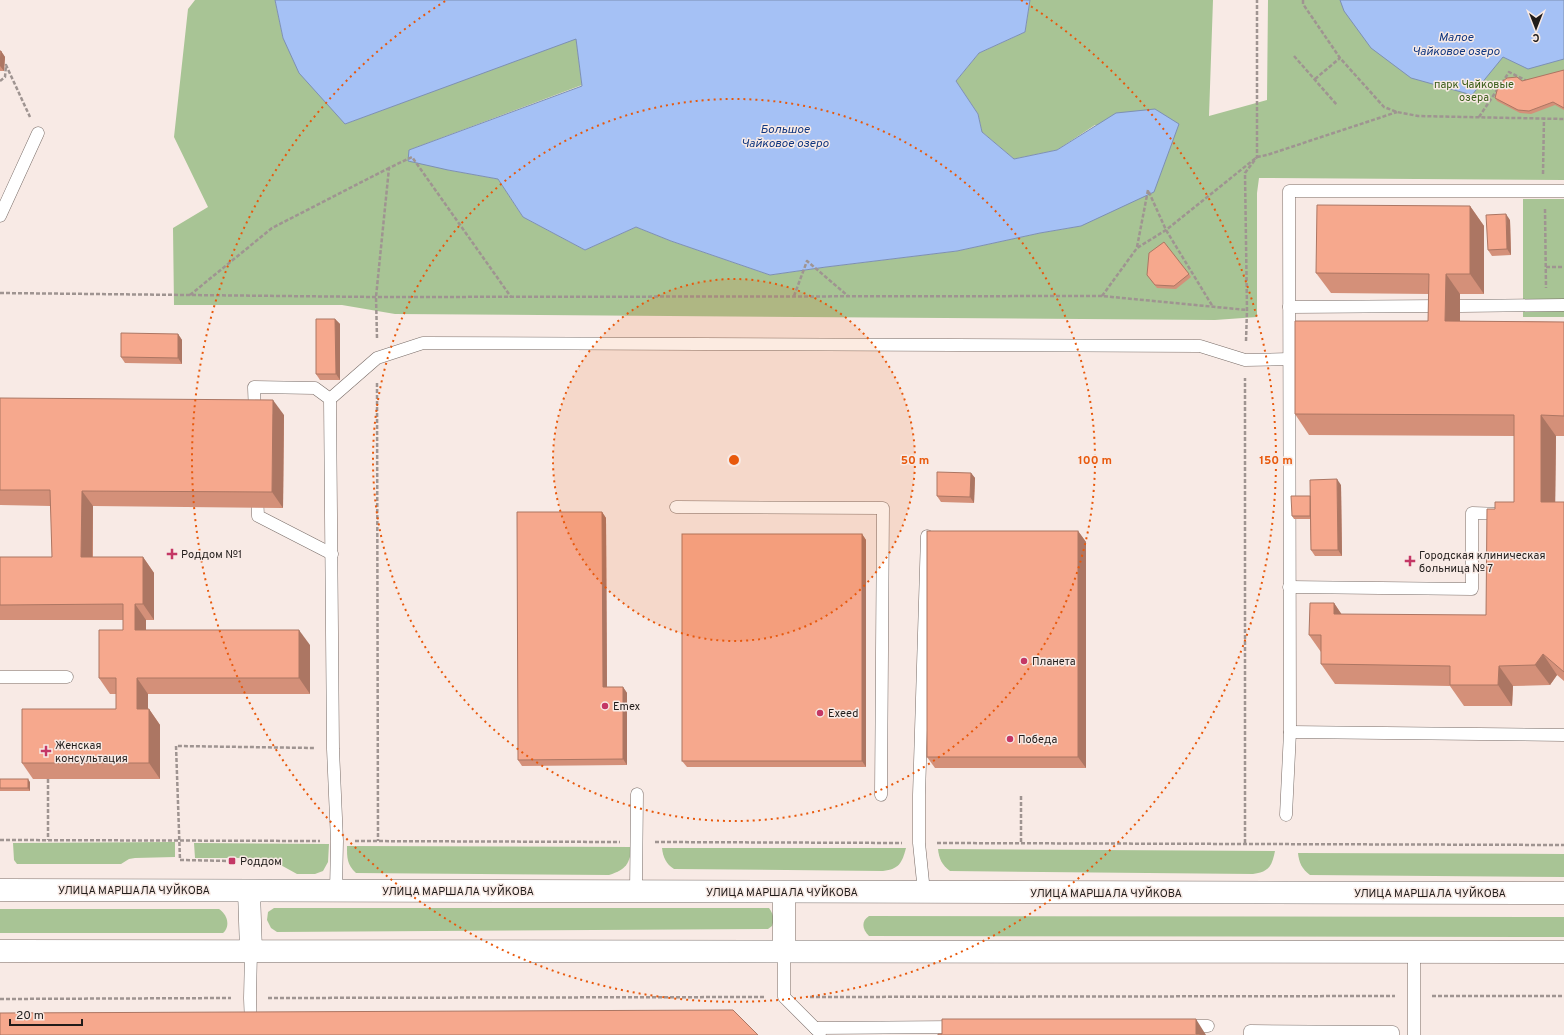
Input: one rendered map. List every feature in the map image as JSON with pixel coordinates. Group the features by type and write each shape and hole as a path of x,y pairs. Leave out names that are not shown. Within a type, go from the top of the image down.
{"main road":[{"name":"УЛИЦА МАРШАЛА ЧУЙКОВА","path":"0,890 1564,893"},
{"path":"250,891 251,951"},
{"path":"784,892 784,952"},
{"path":"0,951 1564,952"}],"lane":[{"path":"0,216 38,133"},
{"path":"1286,815 1290,732 1289,191 1564,191"},
{"path":"1460,306 1564,305"},
{"path":"1289,307 1443,306"},
{"path":"336,891 337,841 333,749 330,399 377,358 423,343 439,343 1200,346 1245,360 1289,359"},
{"path":"255,426 254,387 315,388 330,399"},
{"path":"257,479 258,516 332,554"},
{"path":"676,507 883,508 881,794"},
{"path":"1289,587 1472,589 1472,513 1514,514"},
{"path":"924,892 919,843 919,794 927,533"},
{"path":"0,677 67,677"},
{"path":"1290,732 1564,736"},
{"path":"636,891 637,794"},
{"path":"251,951 250,998 252,1033"},
{"path":"784,952 784,997 818,1031 969,1027"},
{"path":"1414,952 1414,1035"},
{"path":"1176,1026 1208,1026"},
{"path":"1250,1035 1250,1031 1393,1032 1393,1035"}],"path":[{"path":"1245,843 1245,360 1247,310 1245,173 1257,157 1257,0"},
{"path":"1303,0 1304,4 1340,58 1384,107 1397,112 1418,116 1564,119"},
{"path":"1294,56 1337,105"},
{"path":"1315,79 1340,58"},
{"path":"0,64 6,65"},
{"path":"0,81 5,77 6,65"},
{"path":"6,65 38,133"},
{"path":"1479,117 1509,72 1531,83"},
{"path":"1102,296 1137,248 1166,230 1257,157 1397,112"},
{"path":"1544,118 1543,180 1547,305"},
{"path":"190,295 272,228 412,157 511,297"},
{"path":"378,841 376,297 389,168"},
{"path":"1137,248 1148,190 1166,230 1213,307"},
{"path":"794,296 807,261 848,296"},
{"path":"1546,267 1564,267"},
{"path":"0,293 376,297 1102,296 1247,310"},
{"path":"232,861 180,860 176,746 333,749"},
{"path":"48,779 48,840"},
{"path":"1021,796 1021,843"},
{"path":"0,840 1564,845"}],"green space":[{"name":"парк Чайковые озера","path":"195,0 275,0 283,38 345,124 576,38 582,85 409,150 448,170 498,179 523,217 585,250 636,227 671,241 770,275 957,251 1040,233 1081,226 1167,154 1178,124 1095,125 1057,150 1014,159 982,132 978,114 956,81 979,53 1025,32 1030,0 1213,0 1209,116 1267,100 1268,0 1564,0 1564,180 1259,178 1257,193 1257,317 1215,320 395,314 342,305 174,305 173,228 208,207 174,137 188,9"},
{"path":"1523,199 1564,199 1564,317 1523,317"},
{"path":"175,842 175,857 135,858 129,859 121,864 17,864 14,860 13,843"},
{"path":"194,843 329,844 328,862 323,871 315,874 297,874 268,858 195,858"},
{"path":"347,846 632,847 630,858 626,865 620,870 609,875 356,873 348,861"},
{"path":"662,848 906,848 903,858 896,867 883,871 674,869 665,860"},
{"path":"938,849 1275,851 1273,861 1269,867 1263,872 1253,874 950,871 941,862"},
{"path":"1298,853 1564,854 1564,877 1310,875 1301,866"},
{"path":"274,908 769,908 772,914 773,923 768,929 277,932 271,928 267,920 268,912"},
{"path":"0,909 219,909 226,917 227,927 223,933 0,933"},
{"path":"869,916 1564,917 1564,937 869,936 863,925 866,918"}],"water":[{"name":"Большое Чайковое озеро","path":"275,0 1030,0 1025,32 979,53 956,81 978,114 982,132 1014,159 1057,150 1116,113 1155,109 1179,124 1154,192 1081,226 1040,233 957,251 770,275 671,241 636,227 585,250 523,217 498,179 408,161 409,150 582,86 576,39 345,124 299,73 283,38"},
{"name":"Малое Чайковое озеро","path":"1340,0 1564,0 1564,59 1528,69 1503,57 1472,95 1411,78 1371,48 1344,11"}],"building":[{"path":"1564,70 1564,108 1553,102 1529,111 1518,110 1495,98 1498,87 1507,78 1517,77 1522,81"},
{"path":"1317,205 1470,206 1470,274 1446,274 1445,321 1564,322 1564,416 1541,415 1541,502 1564,502 1564,672 1543,654 1535,665 1499,666 1498,685 1450,685 1450,666 1321,664 1321,635 1309,635 1310,603 1334,603 1334,614 1486,615 1487,509 1495,509 1495,502 1514,502 1514,415 1295,414 1295,321 1428,321 1429,274 1316,273"},
{"path":"1506,214 1507,249 1488,250 1486,215"},
{"path":"1164,242 1189,274 1174,286 1155,285 1147,275 1149,253"},
{"path":"316,319 335,319 336,374 316,374"},
{"path":"121,333 178,334 178,358 121,357"},
{"path":"0,398 273,400 272,492 82,491 81,557 143,557 143,604 135,604 135,630 299,630 299,678 137,678 137,709 149,709 149,763 22,763 22,709 116,709 116,678 99,678 99,630 123,630 123,604 0,605 0,557 52,557 50,490 0,490"},
{"path":"937,472 971,473 970,497 937,496"},
{"path":"1337,479 1338,550 1311,550 1310,480"},
{"path":"1291,496 1310,496 1310,516 1292,516"},
{"path":"517,512 602,512 603,687 623,687 623,759 518,760"},
{"path":"927,531 1078,531 1078,757 927,757"},
{"path":"682,534 862,534 862,761 682,761"},
{"path":"0,779 28,779 28,788 0,788"},
{"path":"733,1010 758,1035 0,1035 0,1013"},
{"path":"942,1019 1196,1019 1196,1034 1200,1035 938,1035 942,1034"}],"place":[{"name":"Роддом №1","path":"172,554"},
{"name":"Городская клиническая больница № 7","path":"1410,561"},
{"name":"Планета","path":"1024,661"},
{"name":"Emex","path":"605,706"},
{"name":"Exeed","path":"820,713"},
{"name":"Победа","path":"1010,739"},
{"name":"Женская консультация","path":"46,751"},
{"name":"Роддом","path":"232,861"}]}
